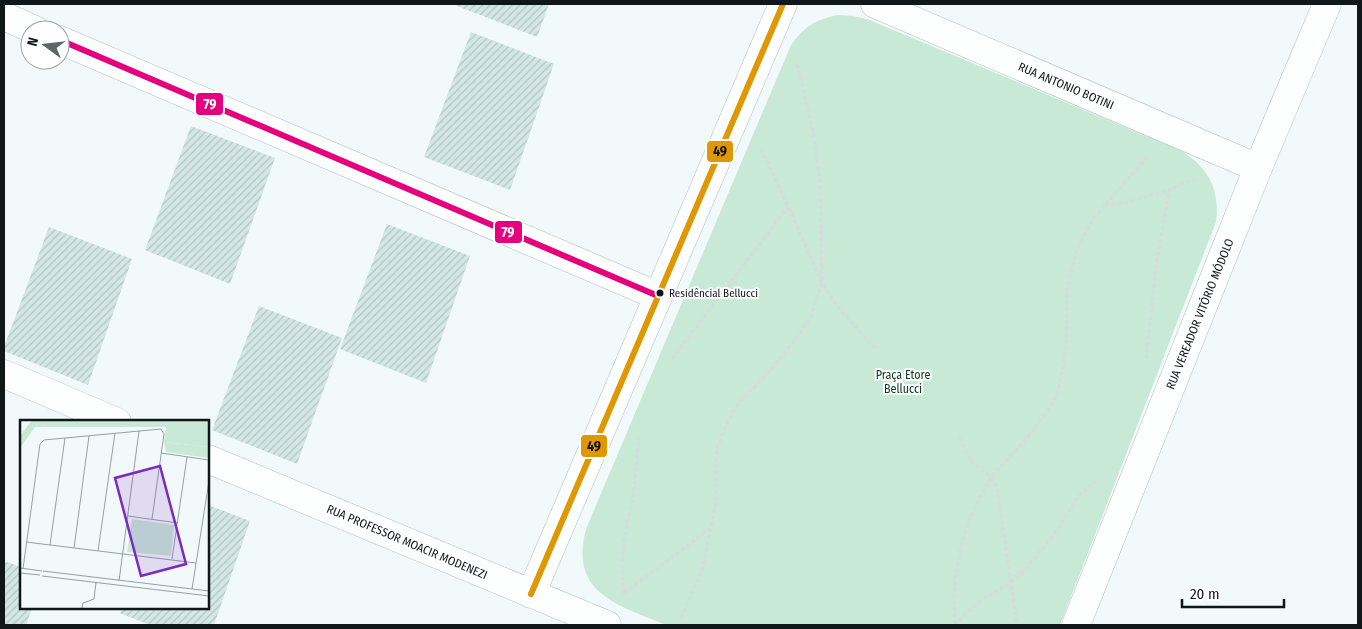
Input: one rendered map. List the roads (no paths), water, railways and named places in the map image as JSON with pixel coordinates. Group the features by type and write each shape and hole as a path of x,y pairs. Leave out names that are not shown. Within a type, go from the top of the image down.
{"street":[{"path":"531,594 783,4"},
{"name":"RUA ANTONIO BOTINI","path":"875,4 1258,168"},
{"name":"RUA VEREADOR VITÓRIO MÓDOLO","path":"1076,625 1258,168 1327,4"},
{"path":"4,16 20,23"},
{"path":"70,44 658,296"},
{"path":"4,374 112,420"},
{"name":"RUA PROFESSOR MOACIR MODENEZI","path":"209,459 607,625"}],"place":[{"name":"Residêncial Bellucci","path":"660,293"}],"park label":[{"name":"Praça Etore Bellucci","path":"903,382"}]}
